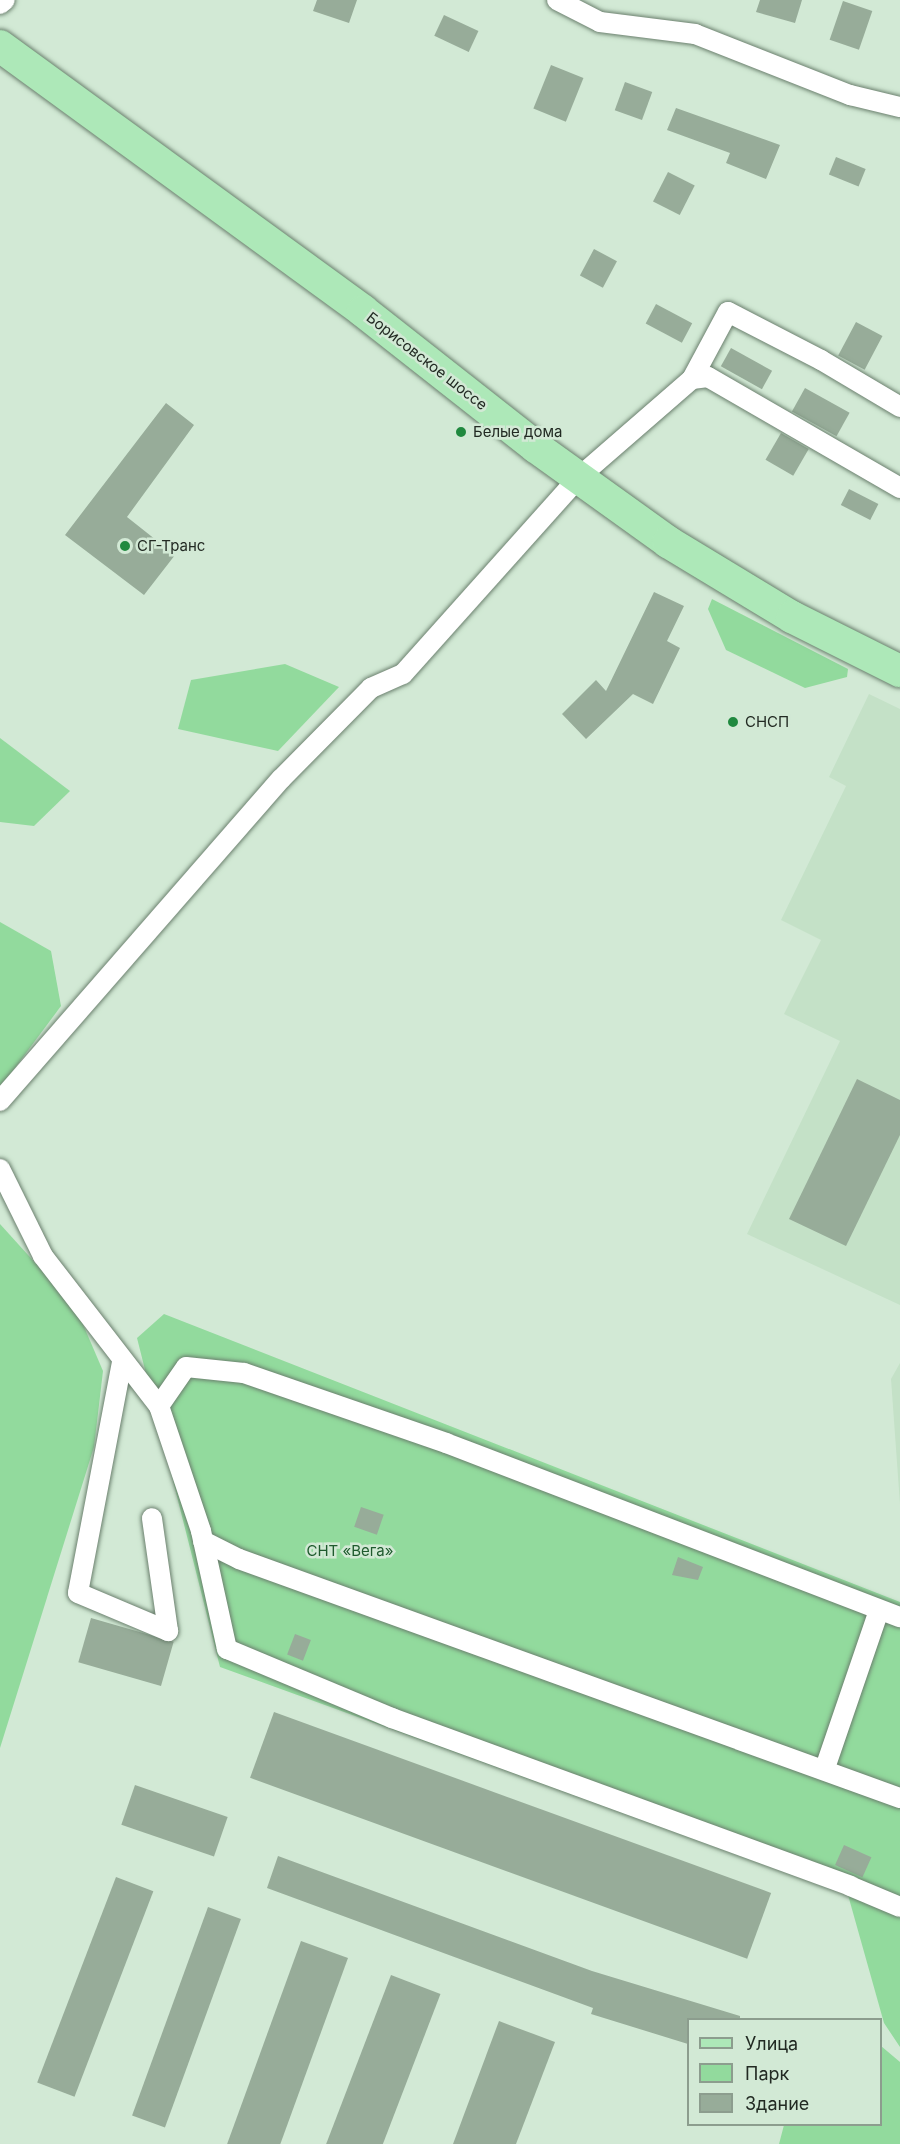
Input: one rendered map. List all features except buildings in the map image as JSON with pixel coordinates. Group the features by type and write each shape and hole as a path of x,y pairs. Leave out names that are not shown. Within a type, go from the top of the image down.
{"main road":[{"name":"Борисовское шоссе","path":"0,46 363,311 578,478 740,587 900,671"}],"street":[{"path":"0,4 5,0"},
{"path":"557,0 600,22 695,34 850,95 900,106"},
{"path":"0,1101 281,779 371,688 403,674 578,478 692,379 728,312 821,360 900,407"},
{"path":"692,379 708,377 900,488"},
{"path":"0,1169 43,1256 122,1362 159,1406 203,1540 227,1649 392,1718 839,1881 900,1907"},
{"path":"122,1362 78,1593 168,1630 152,1518"},
{"path":"159,1406 186,1367 244,1373 446,1443 900,1617"},
{"path":"203,1540 239,1559 825,1768 900,1798"},
{"path":"825,1768 879,1610"}],"shaded area":[{"path":"869,694 900,709 900,1305 747,1234 840,1041 784,1014 821,940 781,920 846,786 829,777"},
{"path":"900,1363 900,1504 891,1379"}],"green space":[{"path":"712,599 848,669 847,677 805,688 726,650 708,609"},
{"path":"285,664 339,687 278,751 178,729 191,680"},
{"path":"0,738 70,791 34,826 0,822"},
{"path":"0,922 51,951 61,1006 0,1088"},
{"path":"0,1224 76,1308 103,1371 94,1447 0,1748"},
{"name":"СНТ «Вега»","path":"164,1314 900,1602 900,2047 884,2023 848,1895 220,1667 137,1338"},
{"path":"882,2047 900,2062 900,2144 779,2144 784,2126 882,2126"}],"place":[{"name":"Белые дома","path":"461,432"},
{"name":"СГ-Транс","path":"125,546"},
{"name":"СНСП","path":"733,722"}]}
